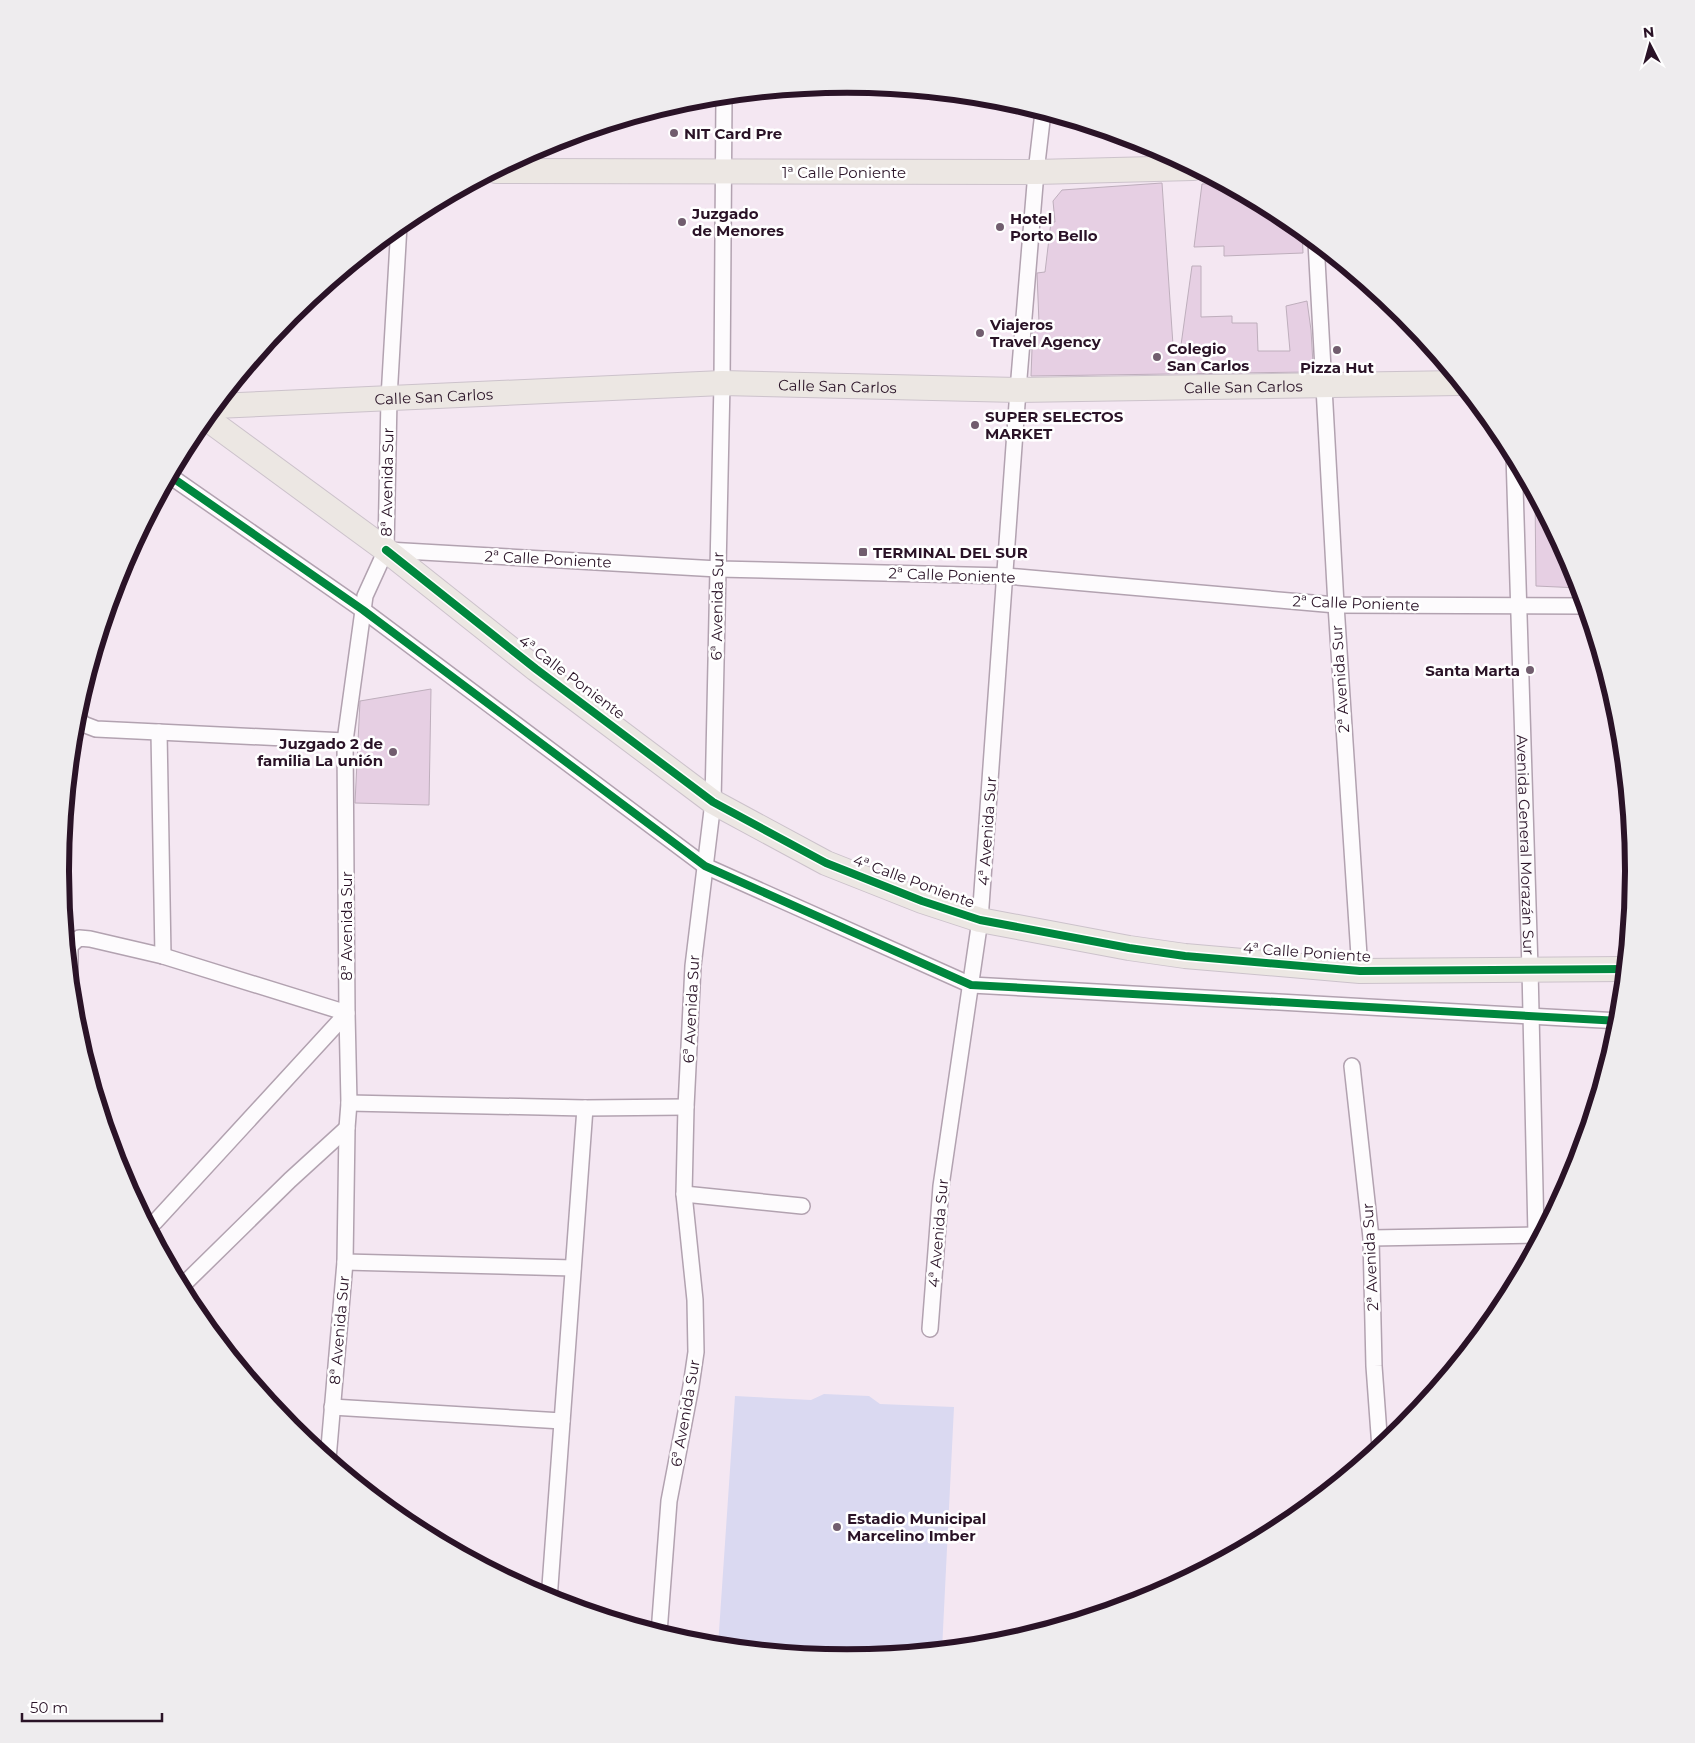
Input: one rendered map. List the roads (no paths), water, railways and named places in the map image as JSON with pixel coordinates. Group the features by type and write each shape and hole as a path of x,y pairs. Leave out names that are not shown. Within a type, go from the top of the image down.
{"main road":[{"name":"1ª Calle Poniente","path":"507,171 1036,172 1182,168"},
{"name":"Calle San Carlos","path":"224,406 722,384 1018,390 1454,383"},
{"name":"4ª Calle Poniente","path":"212,422 386,550 544,674 713,802 826,863 922,901 980,920 1139,950 1185,956 1360,971 1620,969"}],"street":[{"name":"6ª Avenida Sur","path":"659,1627 669,1501 696,1352 695,1300 684,1194 693,966 713,802 722,384 724,103"},
{"name":"4ª Avenida Sur","path":"930,1329 941,1186 980,920 1018,390 1042,118"},
{"name":"8ª Avenida Sur","path":"329,1452 345,1262 349,1103 345,742 365,596 386,550 389,398 399,235"},
{"name":"2ª Avenida Sur","path":"1316,250 1336,605 1360,971"},
{"name":"Avenida General Morazán Sur","path":"1514,470 1539,1230"},
{"path":"175,479 363,610 705,866 971,984 1611,1021"},
{"name":"2ª Calle Poniente","path":"386,550 718,569 1006,576 1336,605 1579,606"},
{"path":"83,724 96,729 345,742"},
{"path":"159,732 163,956"},
{"path":"72,944 79,938 90,939 163,956 347,1013 155,1222"},
{"name":"2ª Avenida Sur","path":"1352,1066 1371,1238 1374,1366 1379,1440"},
{"path":"349,1103 585,1108 686,1107"},
{"path":"550,1591 585,1108"},
{"path":"186,1282 290,1180 347,1128"},
{"path":"684,1194 802,1206"},
{"path":"1371,1238 1536,1235"},
{"path":"345,1262 573,1268"},
{"path":"332,1407 562,1421"}],"place":[{"name":"NIT Card Pre","path":"674,133"},
{"name":"Juzgado de Menores","path":"682,222"},
{"name":"Hotel Porto Bello","path":"1000,227"},
{"name":"Viajeros Travel Agency","path":"980,333"},
{"name":"Pizza Hut","path":"1337,350"},
{"name":"Colegio San Carlos","path":"1157,357"},
{"name":"SUPER SELECTOS MARKET","path":"975,425"},
{"name":"TERMINAL DEL SUR","path":"863,552"},
{"name":"Santa Marta","path":"1530,670"},
{"name":"Juzgado 2 de familia La unión","path":"393,752"},
{"name":"Estadio Municipal Marcelino Imber","path":"837,1527"}]}
